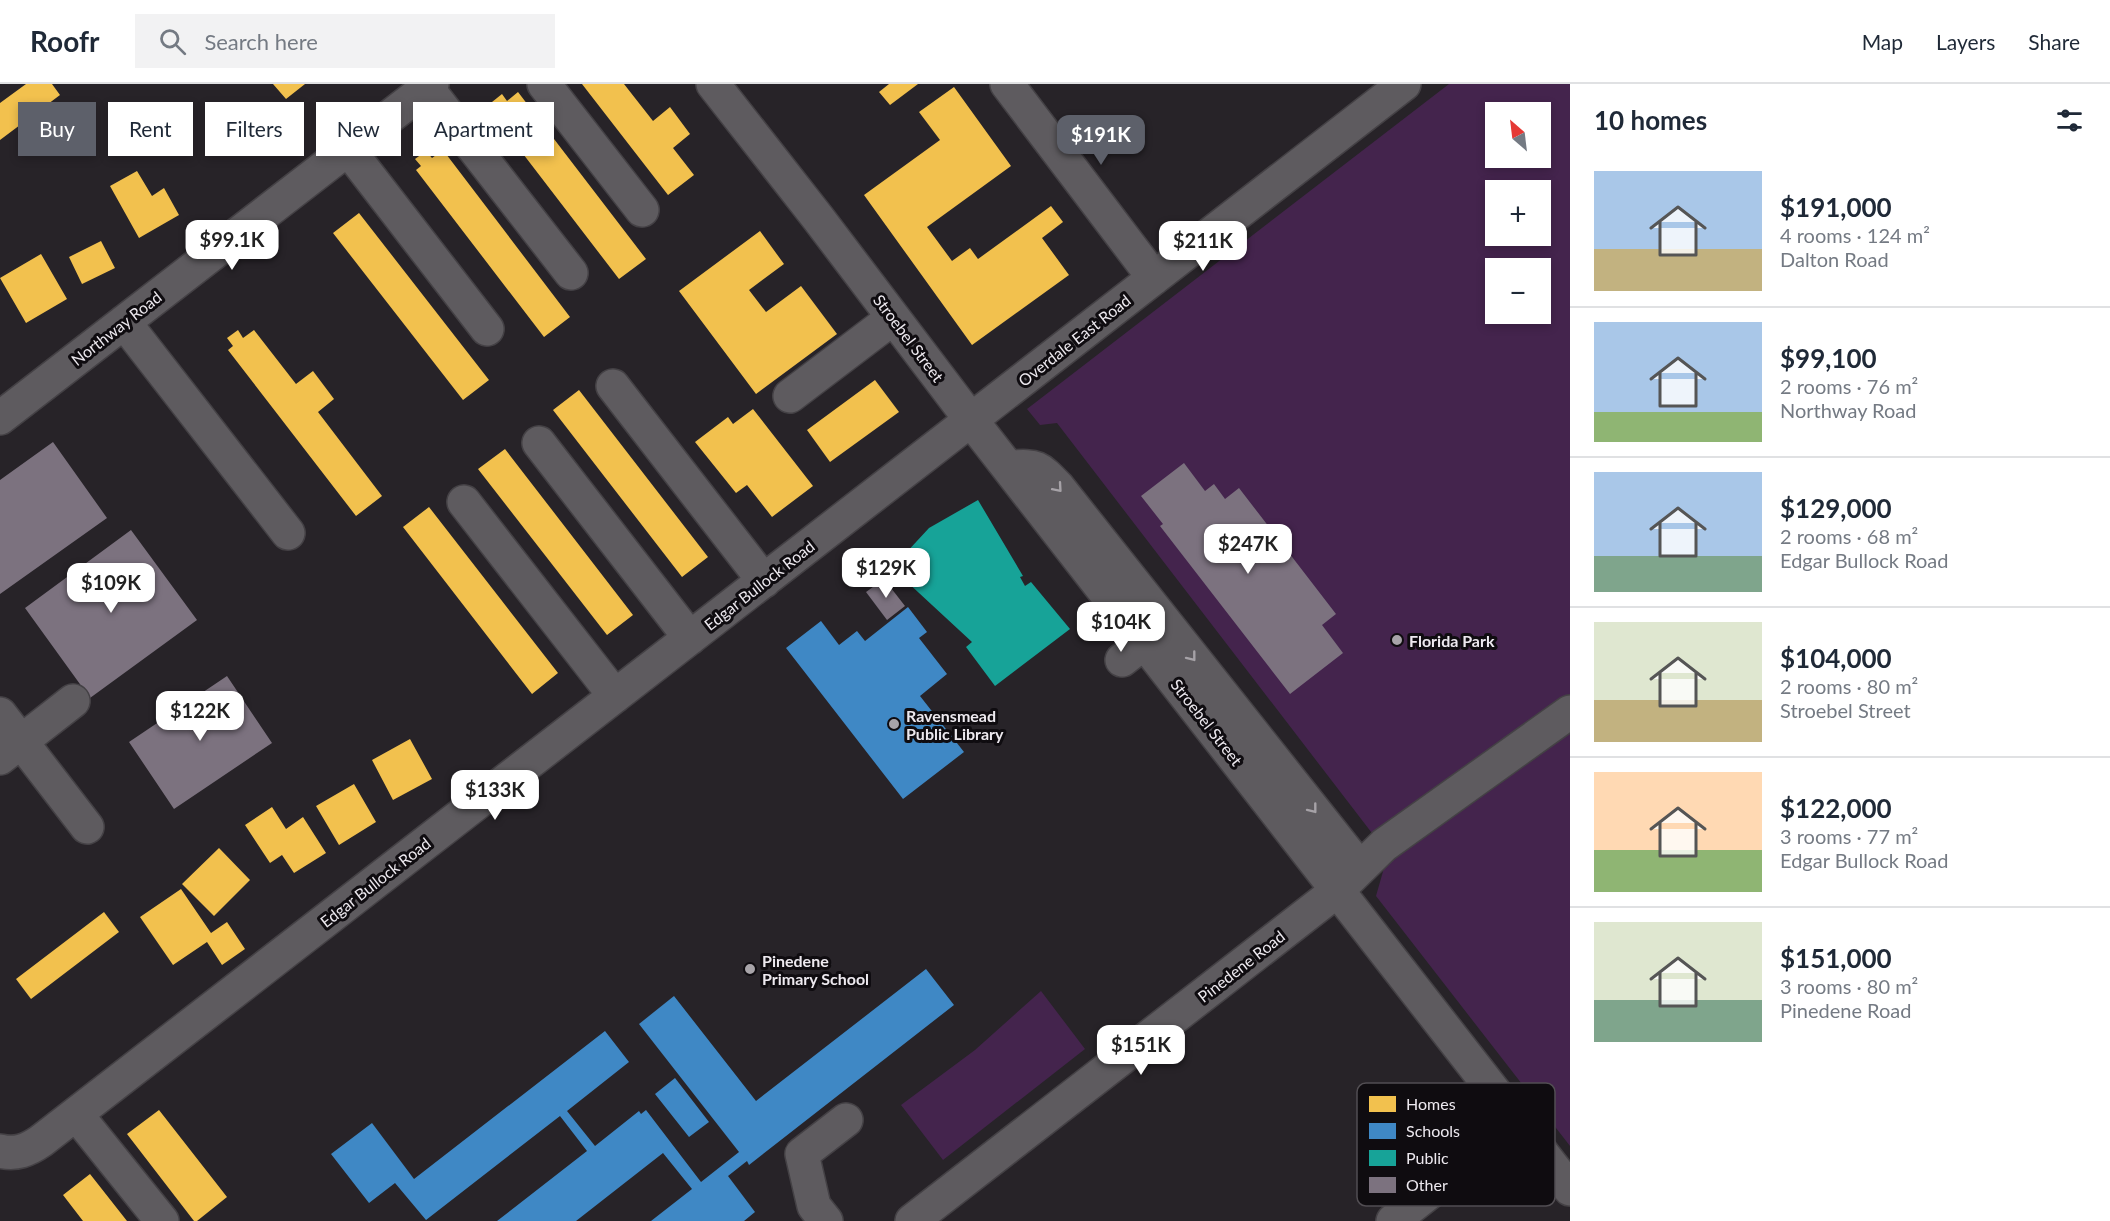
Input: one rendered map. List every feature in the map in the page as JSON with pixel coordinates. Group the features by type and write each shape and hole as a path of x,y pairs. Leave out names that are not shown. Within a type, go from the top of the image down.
{"street":[{"path":"544,84 642,210"},
{"name":"Stroebel Street","path":"713,84 1008,467 1133,651 1349,879 1492,1083"},
{"path":"1007,84 1154,278"},
{"name":"Overdale East Road","path":"971,420 1404,84"},
{"path":"430,86 571,273"},
{"name":"Northway Road","path":"401,108 430,86"},
{"name":"Northway Road","path":"0,418 339,156"},
{"path":"353,156 487,329"},
{"path":"790,396 893,318"},
{"path":"124,322 288,533"},
{"path":"613,386 764,581"},
{"name":"Edgar Bullock Road","path":"0,1151 18,1152 31,1148 971,420"},
{"path":"539,443 690,638"},
{"path":"1008,467 1034,466 1046,474 1058,487 1349,879"},
{"path":"464,502 615,696"},
{"path":"11,750 73,701"},
{"name":"Pinedene Road","path":"912,1221 1349,879 1384,845 1570,712"},
{"path":"0,714 11,750 87,827"},
{"path":"76,1114 162,1221"},
{"path":"826,1221 814,1206 802,1154 846,1120"},
{"name":"Stroebel Street","path":"1555,1169 1570,1189"},
{"path":"1393,1221 1412,1206"}],"shaded area":[{"name":"Florida Park","path":"1449,84 1570,84 1570,1146 1555,1127 1555,1083 1521,1083 1376,896 1388,854 1057,423 1040,425 1027,409"},
{"path":"1041,991 1085,1049 943,1160 901,1105 975,1050"}],"building: Homes":[{"path":"26,84 52,84 60,95 51,102 18,102 18,126 0,140 0,103"},
{"path":"273,84 305,84 286,99"},
{"path":"582,84 624,84 653,121 670,107 690,134 673,148 694,175 668,195"},
{"path":"889,84 918,84 890,105 879,92"},
{"path":"954,87 1011,166 927,227 952,261 970,248 978,259 1051,206 1063,222 1042,238 1069,275 972,345 864,195 940,140 919,112"},
{"path":"518,92 526,102 492,102 502,94 507,101"},
{"path":"554,139 646,259 619,279 525,156 554,156"},
{"path":"419,156 432,158 448,156 570,317 544,337 416,170 421,166 415,159"},
{"path":"137,171 152,196 164,188 179,215 139,238 110,186"},
{"path":"359,213 489,380 463,400 333,233"},
{"path":"760,231 784,264 749,290 766,312 801,286 837,334 756,394 679,291"},
{"path":"101,241 115,268 82,284 69,257"},
{"path":"41,254 67,299 26,323 0,278"},
{"path":"238,330 243,338 254,330 296,384 313,371 334,399 318,412 382,496 356,516 228,350 233,346 227,338"},
{"path":"875,380 899,412 830,462 807,430"},
{"path":"579,390 708,557 682,577 553,410"},
{"path":"753,409 813,486 772,517 747,485 736,493 695,442 728,417 733,424"},
{"path":"505,449 633,615 607,635 478,469"},
{"path":"429,507 558,673 532,694 403,527"},
{"path":"410,739 432,779 393,800 372,760"},
{"path":"354,784 376,822 339,845 316,806"},
{"path":"272,807 286,829 303,817 326,853 294,873 282,855 270,863 245,825"},
{"path":"219,848 250,880 214,916 182,884"},
{"path":"181,889 211,933 227,922 245,949 222,965 207,942 173,965 140,917"},
{"path":"104,912 119,932 31,999 16,979"},
{"path":"159,1110 227,1197 197,1221 194,1221 127,1134"},
{"path":"90,1174 127,1221 83,1221 63,1195"}],"building: Schools":[{"name":"Ravensmead Public Library","path":"908,607 927,632 919,638 947,674 920,696 964,752 903,799 786,648 821,621 839,645 857,631 865,641"},
{"path":"926,969 954,1005 749,1165 747,1161 728,1176 755,1212 744,1221 651,1221 692,1189 663,1153 576,1221 497,1221 587,1151 560,1116 426,1220 395,1183 369,1203 331,1154 372,1123 414,1179 605,1031 629,1062 567,1111 595,1146 639,1111 641,1114 646,1110 701,1182 739,1152 639,1024 674,996 756,1101"},
{"path":"675,1078 709,1122 689,1137 655,1094"}],"building: Public":[{"path":"978,500 1023,576 1020,577 1025,586 1031,582 1070,629 995,686 966,647 972,642 892,568 929,528"}],"building: Other":[{"path":"53,442 107,518 0,594 0,480"},
{"path":"1184,463 1205,491 1214,484 1225,499 1239,488 1336,614 1322,625 1343,653 1290,694 1160,526 1163,524 1141,496"},
{"path":"131,530 197,620 90,698 25,608"},
{"path":"884,579 905,606 887,620 866,592"},
{"path":"227,676 272,743 174,809 129,742"}],"place":[{"name":"Florida Park","path":"1397,640"},
{"name":"Ravensmead Public Library","path":"894,724"},
{"name":"Pinedene Primary School","path":"750,969"}]}
